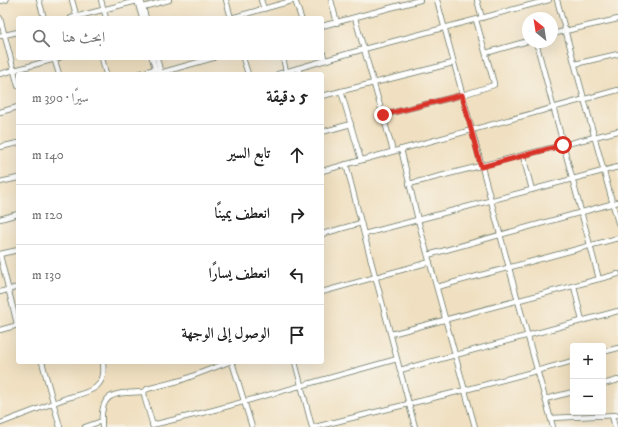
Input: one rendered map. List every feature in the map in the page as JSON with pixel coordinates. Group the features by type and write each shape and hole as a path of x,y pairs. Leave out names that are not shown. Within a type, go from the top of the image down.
{"street":[{"path":"0,1 6,0"},
{"path":"39,0 43,16"},
{"path":"72,0 74,16"},
{"path":"101,0 106,16"},
{"path":"82,16 138,0"},
{"path":"138,0 143,7 145,16"},
{"path":"138,0 142,16"},
{"path":"143,7 168,0"},
{"path":"226,0 230,16"},
{"path":"261,0 264,9"},
{"path":"238,16 295,0 300,16"},
{"path":"331,0 338,23"},
{"path":"324,26 355,18 402,2 420,0"},
{"path":"437,0 481,167 553,427"},
{"path":"477,0 482,18"},
{"path":"283,60 286,71 549,0"},
{"path":"557,0 604,170 615,203 618,223"},
{"path":"0,18 2,36 16,78"},
{"path":"355,18 392,151"},
{"path":"558,32 618,19"},
{"path":"383,115 462,95 494,85 476,20"},
{"path":"2,36 16,32"},
{"path":"486,54 522,43"},
{"path":"538,48 599,279"},
{"path":"575,64 618,54"},
{"path":"0,74 49,60"},
{"path":"56,60 59,72"},
{"path":"102,60 106,72"},
{"path":"153,60 158,72"},
{"path":"157,60 158,72"},
{"path":"158,72 205,60"},
{"path":"244,60 248,72"},
{"path":"324,95 453,63"},
{"path":"298,68 299,72"},
{"path":"324,170 618,90"},
{"path":"341,91 361,160"},
{"path":"0,112 16,108"},
{"path":"324,131 351,124"},
{"path":"409,184 481,167 618,131"},
{"path":"0,147 16,143"},
{"path":"401,149 418,220 475,427"},
{"path":"522,156 532,190"},
{"path":"346,164 415,427"},
{"path":"364,234 618,167"},
{"path":"0,182 16,178"},
{"path":"428,254 615,203"},
{"path":"0,219 16,215"},
{"path":"324,233 361,223"},
{"path":"437,287 618,238"},
{"path":"16,251 0,255 16,316"},
{"path":"324,291 430,262"},
{"path":"391,334 618,274"},
{"path":"574,286 582,321"},
{"path":"0,292 16,288"},
{"path":"400,370 618,311"},
{"path":"0,329 16,325"},
{"path":"606,351 618,348"},
{"path":"144,392 144,399 153,426 398,359"},
{"path":"296,364 313,427 465,390 570,361"},
{"path":"43,364 60,427"},
{"path":"1,423 88,392 96,387 101,381 104,374 103,364"},
{"path":"102,427 104,404 106,400 113,396 122,393 144,392 147,389 182,380 226,364"},
{"path":"232,364 252,427"},
{"path":"606,383 618,380"},
{"path":"545,399 570,393"},
{"path":"551,418 618,415"},
{"path":"612,416 615,427"},
{"path":"85,427 102,421"}],"route":[{"path":"383,115 462,95 481,167 563,145"}]}
